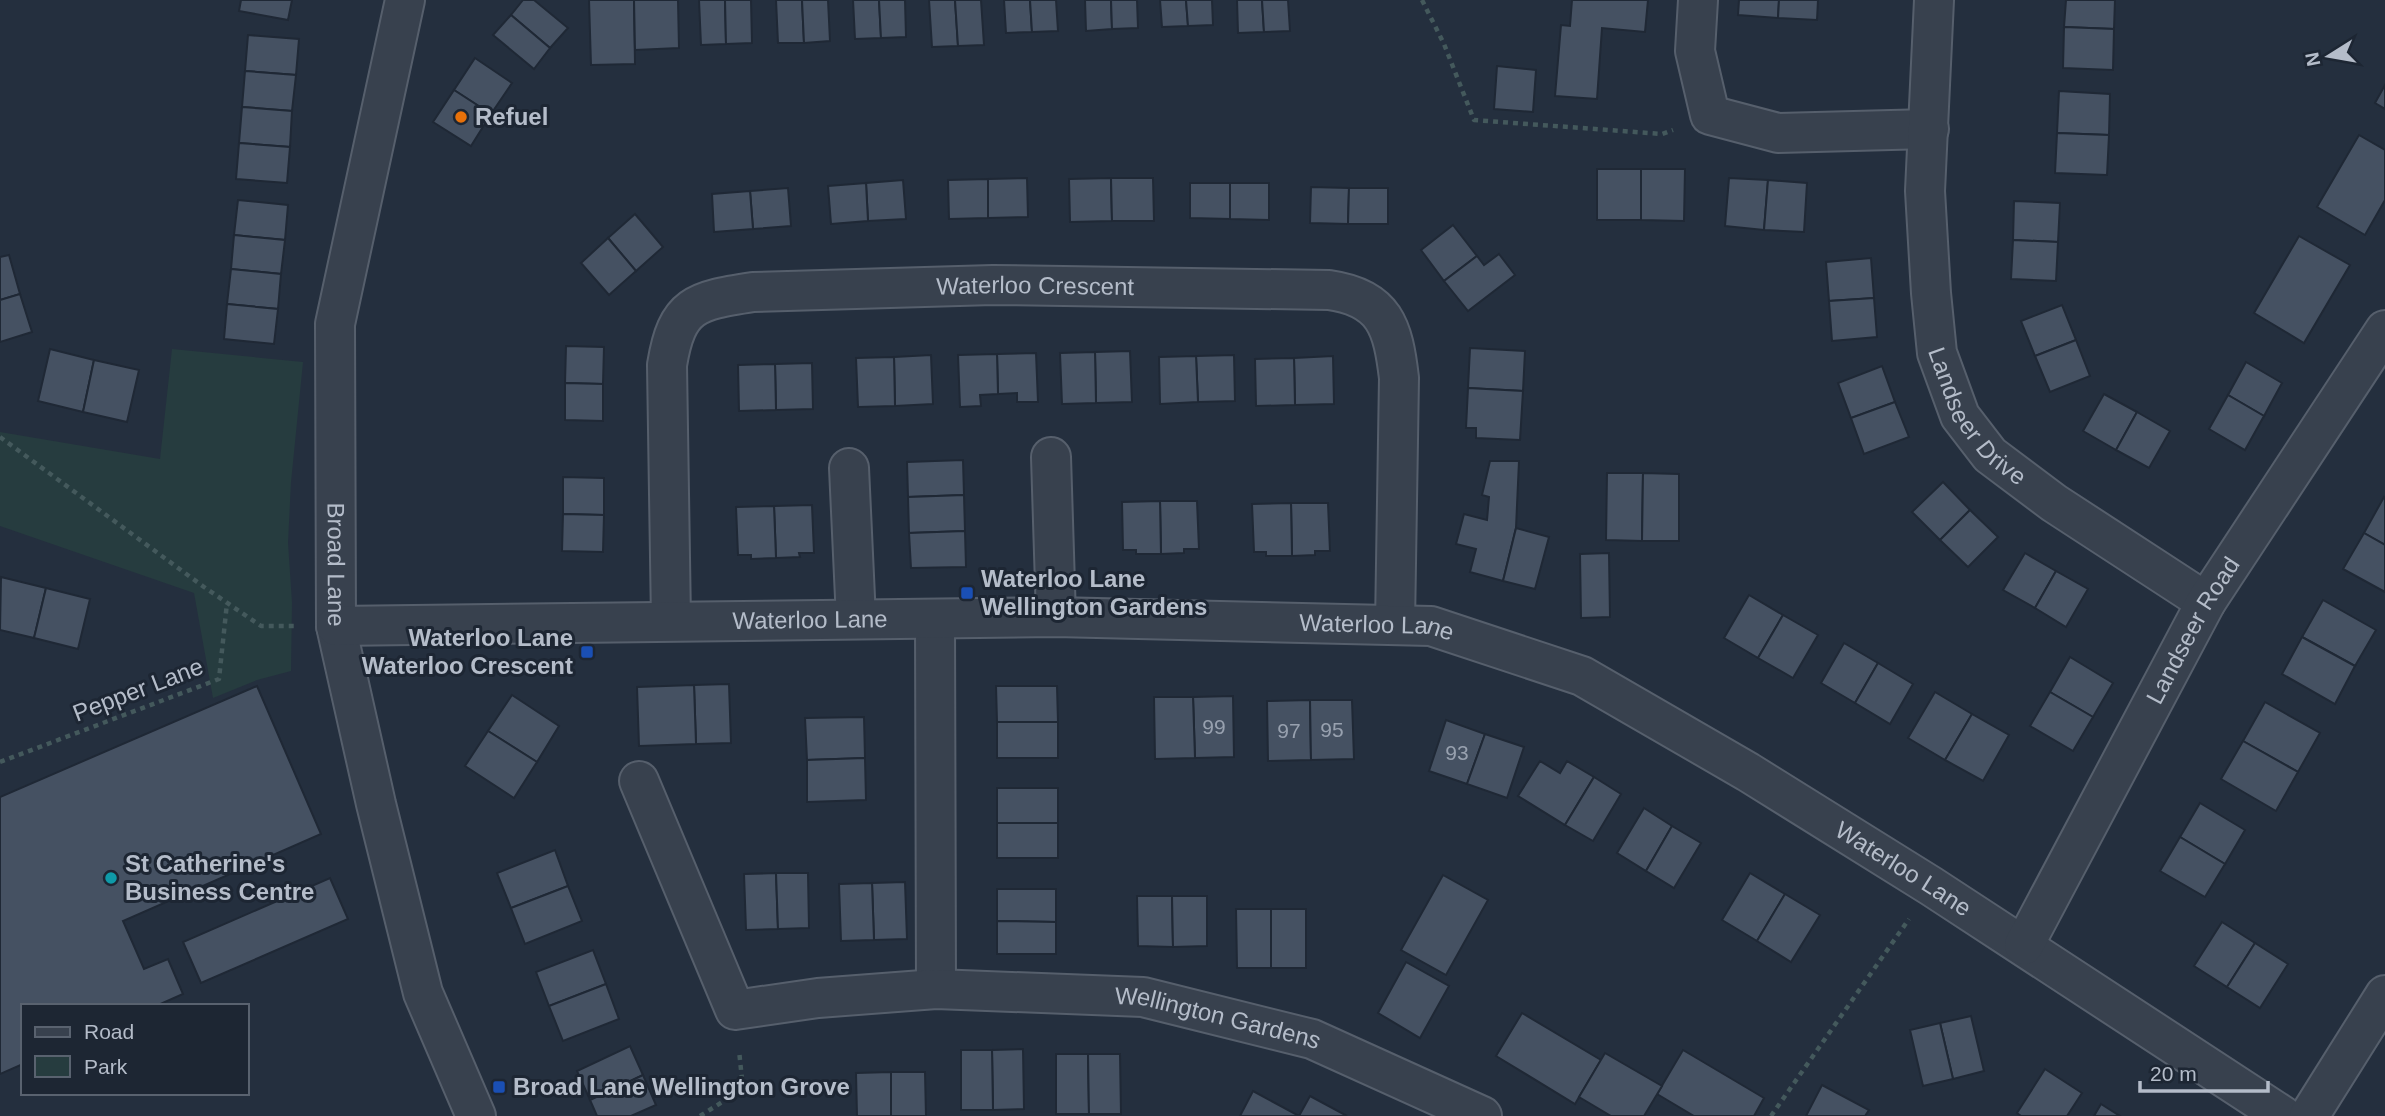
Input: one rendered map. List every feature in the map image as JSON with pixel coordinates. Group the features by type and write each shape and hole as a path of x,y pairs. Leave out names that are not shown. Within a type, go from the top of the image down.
{"street":[{"name":"Broad Lane","path":"405,0 335,324 337,626 376,804 423,993 476,1116"},
{"path":"1698,0 1695,51 1710,116 1778,133 1929,129"},
{"name":"Landseer Drive","path":"1934,0 1925,191 1937,353 1960,416 1990,455 2054,503 2206,602"},
{"name":"Waterloo Crescent","path":"671,621 667,365 679,321 694,306 717,297 752,292 993,285 1329,290 1350,293 1372,304 1386,320 1395,346 1399,378 1395,625"},
{"name":"Landseer Road","path":"2024,945 2206,602 2385,330"},
{"path":"1051,457 1056,617"},
{"path":"849,468 856,619"},
{"name":"Waterloo Lane","path":"337,626 1056,617 1431,625 1582,676 1748,772 1931,886 2283,1116"},
{"path":"935,620 936,989"},
{"path":"639,781 735,1010"},
{"name":"Wellington Gardens","path":"735,1010 818,998 936,989 1143,998 1312,1039 1482,1116"},
{"path":"2309,1116 2385,995"}],"path":[{"path":"1422,0 1444,44 1474,120 1662,134 1710,116"},
{"path":"0,437 261,626 337,626"},
{"name":"Pepper Lane","path":"0,762 219,679 227,602"},
{"path":"1771,1116 1931,886"},
{"path":"700,1116 743,1089 735,1010"}],"green space":[{"path":"172,349 303,362 288,543 292,603 291,671 257,680 213,698 194,593 0,526 0,432 160,459"}],"building":[{"path":"241,0 292,0 288,20 239,11"},
{"path":"523,0 534,0 568,28 550,48 511,15"},
{"path":"589,0 634,0 635,64 591,65"},
{"path":"634,0 678,0 679,48 635,50"},
{"path":"699,0 725,0 726,44 701,45"},
{"path":"725,0 751,0 752,43 726,44"},
{"path":"776,0 802,0 804,43 778,43"},
{"path":"802,0 828,0 830,41 804,43"},
{"path":"853,0 879,0 881,38 855,39"},
{"path":"879,0 905,0 906,37 881,38"},
{"path":"929,0 955,0 958,46 932,47"},
{"path":"955,0 981,0 984,45 958,46"},
{"path":"1004,0 1030,0 1032,32 1006,33"},
{"path":"1030,0 1056,0 1058,31 1032,32"},
{"path":"1085,0 1111,0 1112,29 1086,31"},
{"path":"1111,0 1137,0 1138,28 1112,29"},
{"path":"1160,0 1186,0 1188,26 1162,27"},
{"path":"1186,0 1212,0 1213,25 1188,26"},
{"path":"1237,0 1262,0 1264,32 1238,33"},
{"path":"1262,0 1288,0 1290,31 1264,32"},
{"path":"1572,0 1648,0 1645,32 1602,28 1597,99 1555,96 1561,25 1570,26"},
{"path":"1739,0 1779,0 1778,18 1738,15"},
{"path":"1779,0 1818,0 1817,20 1778,18"},
{"path":"2066,0 2115,0 2114,29 2064,27"},
{"path":"511,15 550,48 534,69 493,35"},
{"path":"2064,27 2114,29 2113,70 2063,68"},
{"path":"248,35 299,39 296,75 245,71"},
{"path":"475,58 512,83 491,114 454,90"},
{"path":"1497,66 1536,70 1533,112 1494,109"},
{"path":"245,71 296,75 292,111 242,107"},
{"path":"2385,85 2385,109 2375,103"},
{"path":"454,90 491,114 471,146 433,122"},
{"path":"2059,91 2110,94 2109,135 2057,133"},
{"path":"242,107 292,111 290,147 239,143"},
{"path":"2057,133 2109,135 2107,175 2055,173"},
{"path":"2359,135 2385,150 2385,200 2365,235 2317,207"},
{"path":"239,143 290,147 287,183 236,179"},
{"path":"1597,169 1641,169 1641,220 1597,220"},
{"path":"1641,169 1685,169 1684,221 1641,220"},
{"path":"1027,178 1028,217 988,218 988,179"},
{"path":"1111,178 1112,221 1070,222 1069,179"},
{"path":"1111,178 1153,178 1154,221 1112,221"},
{"path":"1729,178 1768,180 1764,230 1725,226"},
{"path":"988,179 988,218 949,219 948,180"},
{"path":"903,180 906,219 868,221 866,183"},
{"path":"1768,180 1807,183 1804,232 1764,230"},
{"path":"866,183 868,221 831,224 828,186"},
{"path":"1190,183 1230,183 1230,219 1190,218"},
{"path":"1230,183 1269,183 1269,220 1230,219"},
{"path":"1311,187 1349,188 1348,224 1310,223"},
{"path":"788,188 791,226 753,229 750,191"},
{"path":"1349,188 1388,188 1388,224 1348,224"},
{"path":"750,191 753,229 714,232 712,194"},
{"path":"238,200 288,205 285,240 234,235"},
{"path":"2014,201 2060,203 2058,242 2013,240"},
{"path":"635,214 663,247 636,271 608,238"},
{"path":"1453,225 1477,256 1444,281 1421,250"},
{"path":"234,235 285,240 281,274 231,269"},
{"path":"2299,236 2350,265 2304,343 2254,313"},
{"path":"608,238 636,271 609,295 581,263"},
{"path":"2013,240 2058,242 2056,281 2011,279"},
{"path":"1499,254 1515,275 1468,311 1444,281 1477,256 1484,265"},
{"path":"9,255 20,294 0,300 0,257"},
{"path":"1871,258 1874,298 1829,301 1826,262"},
{"path":"231,269 281,274 278,309 227,304"},
{"path":"20,294 32,332 0,342 0,300"},
{"path":"1874,298 1877,337 1832,341 1829,301"},
{"path":"227,304 278,309 274,344 224,339"},
{"path":"2062,305 2076,340 2035,356 2021,321"},
{"path":"2076,340 2090,376 2050,392 2035,356"},
{"path":"566,346 604,347 603,384 565,383"},
{"path":"1470,348 1525,351 1523,391 1468,388"},
{"path":"50,349 94,360 83,412 38,401"},
{"path":"1130,351 1132,402 1096,403 1095,352"},
{"path":"1095,352 1096,403 1062,404 1060,353"},
{"path":"1036,353 1038,402 1017,402 1017,393 998,394 997,354"},
{"path":"997,354 998,394 980,395 981,406 960,407 958,355"},
{"path":"931,355 933,404 895,406 894,357"},
{"path":"1234,355 1235,401 1198,402 1196,356"},
{"path":"1196,356 1198,402 1160,404 1159,357"},
{"path":"1333,356 1334,404 1295,405 1294,358"},
{"path":"894,357 895,406 858,407 856,358"},
{"path":"1294,358 1295,405 1256,406 1255,359"},
{"path":"94,360 139,370 127,422 83,412"},
{"path":"2246,362 2282,383 2264,416 2228,395"},
{"path":"812,363 813,409 776,410 775,364"},
{"path":"775,364 776,410 739,411 738,365"},
{"path":"1882,366 1895,402 1851,418 1838,383"},
{"path":"565,383 603,384 603,421 565,420"},
{"path":"1468,388 1523,391 1520,440 1476,438 1476,428 1466,428"},
{"path":"2104,394 2137,412 2116,450 2083,431"},
{"path":"2228,395 2264,416 2245,450 2209,429"},
{"path":"1895,402 1909,437 1864,454 1851,418"},
{"path":"2137,412 2170,431 2149,468 2116,450"},
{"path":"963,460 964,495 908,497 907,462"},
{"path":"1490,461 1519,461 1516,528 1503,581 1470,572 1476,549 1456,544 1464,514 1487,520 1489,497 1482,495"},
{"path":"1607,473 1643,473 1642,541 1606,540"},
{"path":"1643,473 1679,474 1679,541 1642,541"},
{"path":"563,477 604,478 604,515 563,514"},
{"path":"1943,482 1970,510 1940,540 1912,512"},
{"path":"964,495 965,531 909,533 908,497"},
{"path":"2385,498 2385,545 2364,533"},
{"path":"1160,501 1197,501 1199,549 1161,554"},
{"path":"1160,501 1161,554 1136,554 1136,550 1123,550 1122,502"},
{"path":"1291,503 1328,503 1330,551 1292,556"},
{"path":"1291,503 1292,556 1266,556 1266,552 1254,552 1252,504"},
{"path":"812,505 814,553 799,553 800,557 776,558 774,506"},
{"path":"774,506 776,558 751,559 751,555 738,555 736,507"},
{"path":"1970,510 1998,537 1968,567 1940,540"},
{"path":"563,514 604,515 603,552 562,551"},
{"path":"1516,528 1549,537 1535,589 1503,581"},
{"path":"965,531 966,567 911,568 909,533"},
{"path":"2364,533 2385,545 2385,592 2343,569"},
{"path":"1609,553 1610,617 1581,618 1580,554"},
{"path":"2025,553 2056,571 2035,608 2003,590"},
{"path":"2056,571 2088,589 2066,627 2035,608"},
{"path":"1,577 46,588 34,638 0,630"},
{"path":"46,588 90,599 78,649 34,638"},
{"path":"1749,595 1783,615 1758,658 1724,638"},
{"path":"2323,600 2376,630 2355,666 2302,637"},
{"path":"1783,615 1818,635 1793,678 1758,658"},
{"path":"2302,637 2355,666 2335,704 2282,674"},
{"path":"1844,643 1878,663 1855,703 1821,683"},
{"path":"2070,657 2113,683 2093,717 2050,692"},
{"path":"1878,663 1913,684 1890,724 1855,703"},
{"path":"729,684 731,743 696,744 694,685"},
{"path":"694,685 696,744 639,746 637,687"},
{"name":"St Catherine's Business Centre","path":"257,686 321,834 123,921 144,969 168,959 183,994 160,1004 21,1004 21,1065 0,1074 0,797"},
{"path":"996,686 1057,686 1058,722 997,722"},
{"path":"1935,692 1972,714 1945,760 1908,738"},
{"path":"2050,692 2093,717 2073,751 2030,726"},
{"path":"512,695 559,726 537,762 488,731"},
{"path":"1233,696 1234,757 1195,758 1193,697"},
{"path":"1154,697 1193,697 1195,758 1155,759"},
{"path":"1310,700 1311,760 1268,761 1267,701"},
{"path":"1310,700 1352,700 1354,759 1311,760"},
{"path":"2265,702 2320,733 2298,772 2243,741"},
{"path":"1972,714 2009,735 1983,781 1945,760"},
{"path":"864,717 865,758 807,760 805,718"},
{"path":"1446,720 1485,734 1467,784 1429,771"},
{"path":"997,722 1058,722 1058,758 997,758"},
{"path":"488,731 537,762 514,798 465,766"},
{"path":"1485,734 1524,747 1507,798 1467,784"},
{"path":"2243,741 2298,772 2276,811 2221,779"},
{"path":"865,758 866,800 807,802 807,760"},
{"path":"1540,761 1560,773 1567,761 1594,777 1565,825 1518,796"},
{"path":"1594,777 1621,794 1593,841 1565,825"},
{"path":"997,788 1058,788 1058,823 997,823"},
{"path":"2200,803 2245,830 2225,864 2180,837"},
{"path":"1644,808 1672,826 1646,871 1617,853"},
{"path":"997,823 1058,823 1058,858 997,858"},
{"path":"1672,826 1701,843 1674,888 1646,871"},
{"path":"2180,837 2225,864 2205,897 2160,871"},
{"path":"555,850 568,886 511,908 497,873"},
{"path":"776,873 778,929 746,930 744,874"},
{"path":"776,873 808,873 809,928 778,929"},
{"path":"1750,873 1785,894 1757,941 1722,920"},
{"path":"1443,875 1488,900 1446,975 1401,950"},
{"path":"330,878 348,919 201,983 183,942"},
{"path":"905,882 907,939 874,940 872,883"},
{"path":"872,883 874,940 841,941 839,884"},
{"path":"568,886 582,921 525,944 511,908"},
{"path":"997,889 1056,889 1056,922 997,921"},
{"path":"1785,894 1820,915 1791,962 1757,941"},
{"path":"1137,896 1172,896 1173,947 1138,946"},
{"path":"1172,896 1207,896 1207,946 1173,947"},
{"path":"1236,909 1271,909 1271,968 1237,968"},
{"path":"1271,909 1306,909 1306,968 1271,968"},
{"path":"997,921 1056,922 1056,954 997,954"},
{"path":"2222,922 2255,943 2227,987 2194,966"},
{"path":"2255,943 2288,964 2260,1008 2227,987"},
{"path":"593,950 606,984 549,1006 536,972"},
{"path":"1406,962 1449,986 1420,1038 1378,1013"},
{"path":"606,984 619,1019 563,1041 549,1006"},
{"path":"1522,1013 1601,1060 1575,1104 1496,1056"},
{"path":"1971,1016 1984,1071 1953,1079 1940,1023"},
{"path":"1940,1023 1953,1079 1923,1086 1910,1030"},
{"path":"630,1046 643,1075 590,1100 577,1071"},
{"path":"1023,1049 1024,1109 993,1110 992,1050"},
{"path":"961,1050 992,1050 993,1110 961,1110"},
{"path":"1683,1050 1764,1098 1754,1116 1694,1116 1657,1094"},
{"path":"1605,1053 1662,1086 1644,1116 1611,1116 1579,1097"},
{"path":"1056,1054 1088,1054 1089,1114 1056,1114"},
{"path":"1088,1054 1120,1054 1121,1114 1089,1114"},
{"path":"2045,1069 2082,1093 2067,1116 2021,1116 2017,1113"},
{"path":"891,1072 891,1116 857,1116 856,1073"},
{"path":"891,1072 925,1072 926,1116 891,1116"},
{"path":"643,1075 656,1105 631,1116 597,1116 590,1100"},
{"path":"1822,1085 1869,1110 1865,1116 1806,1116"},
{"path":"1253,1091 1299,1116 1240,1116"},
{"path":"1310,1096 1347,1116 1299,1116"},
{"path":"2101,1104 2120,1116 2094,1116"}],"place":[{"name":"Refuel","path":"461,117"},
{"name":"Waterloo Lane Wellington Gardens","path":"967,593"},
{"name":"Waterloo Lane Waterloo Crescent","path":"587,652"},
{"name":"St Catherine's Business Centre","path":"111,878"},
{"name":"Broad Lane Wellington Grove","path":"499,1087"}]}
